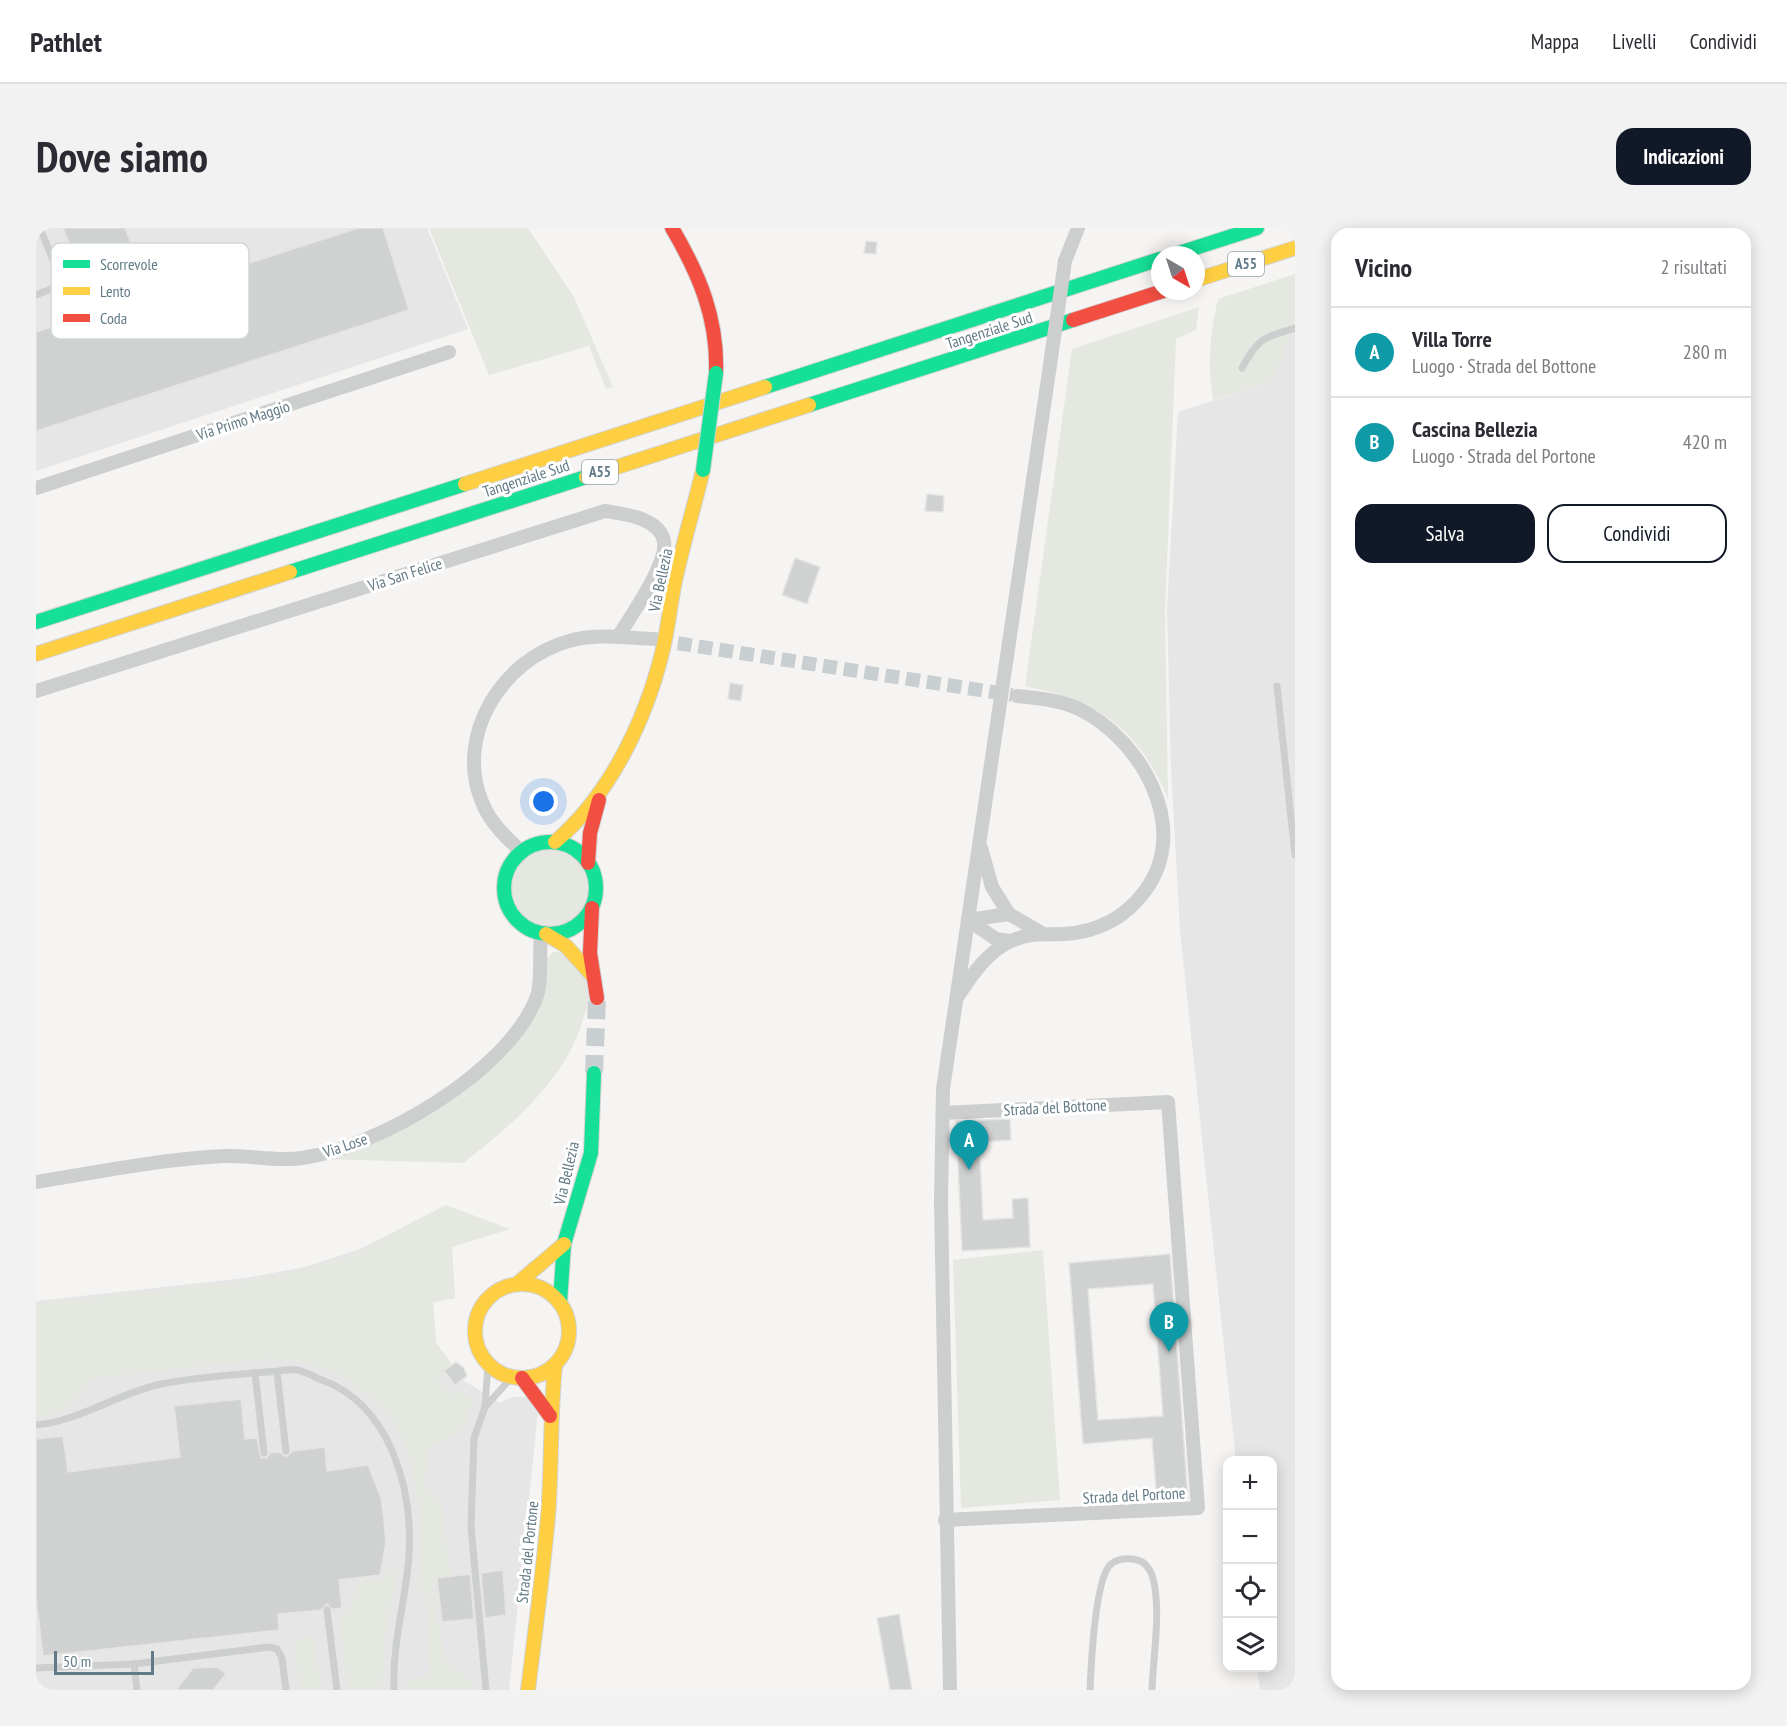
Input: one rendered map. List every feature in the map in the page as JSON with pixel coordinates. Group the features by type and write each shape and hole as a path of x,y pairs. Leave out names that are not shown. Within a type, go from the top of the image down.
{"main road":[{"name":"Via Bellezia","path":"521,851 538,843 555,842 577,822 603,784 644,710 661,661 675,580 703,470 718,348 714,315 696,268 672,228"},
{"name":"A55","path":"1201,246 1257,228"},
{"name":"A55","path":"1205,277 1295,248"},
{"name":"Tangenziale Sud","path":"36,622 1151,262"},
{"name":"Tangenziale Sud","path":"36,654 1151,295"},
{"name":"Via Bellezia","path":"597,998 588,933 596,893 595,874 588,863 590,833 603,784"},
{"path":"555,842 578,850 588,863"},
{"path":"521,851 509,866 505,877 504,890 512,915 528,928 566,946 593,976"},
{"path":"543,934 569,930 579,924 592,908"},
{"name":"Via Bellezia","path":"560,1302 564,1244 591,1153 594,1073"},
{"path":"518,1283 564,1244"},
{"path":"517,1378 541,1374 555,1365 564,1353 569,1337 569,1321 560,1302 543,1287 518,1283 503,1287 490,1295 478,1314 475,1337 479,1352 488,1364 517,1378 550,1416"},
{"name":"Strada del Portone","path":"528,1690 552,1472 550,1416 555,1365"}],"street":[{"path":"950,1690 945,1520 943,1089 1065,261 1078,228"},
{"name":"Via Primo Maggio","path":"36,488 449,352"},
{"name":"Via San Felice","path":"36,692 604,511 634,516 647,522 658,531 664,541 662,556 652,579 618,637"},
{"path":"521,851 499,829 482,802 474,758 481,722 498,689 522,665 538,654 568,641 618,637 655,639"},
{"path":"956,999 977,968 1010,942 1040,932 1062,934 1088,931 1111,923 1130,909 1147,889 1158,868 1163,849 1164,828 1156,796 1142,765 1117,736 1078,708 1047,699 1017,696"},
{"path":"979,842 992,887 1009,914 1040,932"},
{"path":"968,921 1009,914"},
{"path":"968,921 996,939 1010,942"},
{"name":"Via Lose","path":"36,1182 176,1160 237,1156 300,1159 363,1140 402,1123 439,1102 467,1080 502,1047 520,1026 538,993 543,934"},
{"name":"Strada del Bottone","path":"943,1113 1168,1102 1184,1346"},
{"name":"Strada del Portone","path":"945,1520 1197,1508 1184,1346"}],"lane":[{"path":"40,228 51,255"},
{"path":"36,295 51,289"},
{"path":"1242,368 1255,345 1268,337 1295,328"},
{"path":"1277,686 1295,855"},
{"path":"486,1690 471,1527 474,1438 485,1407 488,1364"},
{"path":"36,1425 57,1423 159,1384 277,1371 297,1370 333,1384 357,1399 374,1416 402,1477 409,1555 396,1633 393,1680 395,1690"},
{"path":"277,1371 286,1451"},
{"path":"255,1373 264,1454"},
{"path":"485,1407 517,1378"},
{"path":"1090,1690 1094,1634 1104,1578 1110,1565 1126,1557 1142,1561 1152,1573 1155,1592 1152,1690"},
{"path":"327,1610 337,1690"},
{"path":"36,1668 134,1664 269,1647 277,1649 282,1658 286,1690"},
{"path":"134,1664 137,1690"}],"shaded area":[{"path":"36,228 427,228 468,329 36,471"},
{"path":"429,228 528,228 574,297 613,387 606,389 589,346 489,375"},
{"path":"1295,274 1295,321 1277,371 1264,384 1213,400 1210,350 1218,299"},
{"path":"1199,307 1196,330 1176,339 1165,612 1168,799 1144,754 1130,736 1113,722 1074,700 1025,686 1072,349"},
{"path":"1295,321 1295,1690 1260,1690 1258,1672 1277,1672 1277,1456 1236,1456 1180,930 1171,767 1167,610 1178,412 1264,384"},
{"path":"550,842 568,845 583,855 593,870 596,888 593,906 583,921 568,931 550,934 532,931 517,921 507,906 504,888 507,870 517,855 532,845"},
{"path":"553,952 560,952 583,967 589,994 586,1008 576,1039 552,1080 500,1133 463,1163 321,1159 405,1128 537,1009 545,996 546,959"},
{"path":"446,1205 455,1298 433,1302 436,1343 463,1380 500,1403 512,1397 526,1397 538,1412 509,1690 36,1690 36,1301 245,1278 305,1267 360,1249"},
{"path":"446,1205 510,1229 452,1247 455,1298 433,1302 436,1343 452,1364 437,1376 453,1394 458,1391 475,1398 467,1417 467,1425 458,1434 432,1445 428,1455 425,1486 442,1506 451,1576 433,1579 436,1624 441,1623 445,1658 448,1663 470,1679 474,1690 406,1690 406,1680 426,1677 430,1673 425,1591 417,1590 421,1555 418,1502 408,1452 394,1423 383,1409 344,1377 301,1362 267,1359 98,1378 84,1385 76,1400 63,1412 36,1418 36,1304 258,1279 299,1271 354,1255"},
{"path":"1043,1250 1060,1500 961,1508 953,1260"},
{"path":"387,1567 398,1571 384,1640 383,1690 347,1690 339,1615 349,1612 358,1582 384,1579"},
{"path":"315,1636 321,1690 299,1690 294,1639"}],"building":[{"path":"63,228 125,228 131,243 69,243"},
{"path":"358,228 383,228 409,310 36,431 36,332 51,327 51,339 249,339 249,263"},
{"path":"866,241 877,242 876,254 864,253"},
{"path":"927,494 944,496 943,512 925,511"},
{"path":"795,558 820,567 807,604 782,595"},
{"path":"730,683 743,685 741,701 728,699"},
{"path":"1010,1119 1011,1140 979,1142 983,1220 1013,1218 1012,1199 1028,1198 1030,1247 962,1251 956,1121"},
{"path":"1170,1254 1188,1499 1157,1501 1152,1438 1083,1444 1069,1263","holes":["1153,1284 1163,1416 1098,1420 1088,1289"]},
{"path":"456,1362 464,1368 467,1376 455,1385 444,1371"},
{"path":"241,1399 245,1439 257,1438 261,1458 267,1458 270,1453 280,1452 286,1457 292,1451 325,1447 327,1471 368,1465 381,1498 384,1520 386,1542 380,1575 339,1580 342,1608 332,1609 327,1604 321,1610 278,1614 279,1630 43,1656 36,1597 36,1439 63,1436 68,1472 180,1457 174,1406"},
{"path":"503,1570 506,1615 485,1618 481,1573"},
{"path":"470,1574 474,1619 442,1622 437,1578"},
{"path":"899,1614 912,1690 890,1690 877,1618"},
{"path":"217,1667 226,1674 213,1690 176,1690 193,1668"}],"tunnel":[{"path":"657,640 1012,695"},
{"path":"594,1073 597,998"}],"traffic: fast":[{"path":"1201,246 1257,228"},
{"path":"765,387 1151,262"},
{"path":"809,405 1073,320"},
{"path":"703,470 716,373"},
{"path":"290,572 586,477"},
{"path":"36,622 465,484"},
{"path":"550,842 568,845 583,855 593,870 596,888 593,906 583,921 568,931 550,934 532,931 517,921 507,906 504,888 507,870 517,855 532,845 550,842"},
{"path":"560,1302 564,1244 591,1153 594,1073"}],"traffic: slow":[{"path":"1205,277 1295,248"},
{"path":"465,484 765,387"},
{"path":"586,477 809,405"},
{"path":"555,842 592,803 608,780 635,731 646,705 662,653 681,553 703,470"},
{"path":"36,654 290,572"},
{"path":"546,934 566,946 593,976"},
{"path":"518,1283 564,1244"},
{"path":"522,1284 540,1287 555,1298 566,1313 569,1331 566,1349 555,1364 540,1375 522,1378 504,1375 489,1364 478,1349 475,1331 478,1313 489,1298 504,1287 522,1284"},
{"path":"528,1690 548,1516 555,1365"}],"traffic: jam":[{"path":"672,228 691,262 705,297 714,334 716,373"},
{"path":"1073,320 1151,295"},
{"path":"588,863 590,833 599,800"},
{"path":"592,908 590,953 597,998"},
{"path":"522,1378 550,1416"}],"place":[{"name":"Villa Torre","path":"969,1170"},
{"name":"Cascina Bellezia","path":"1169,1352"}]}
